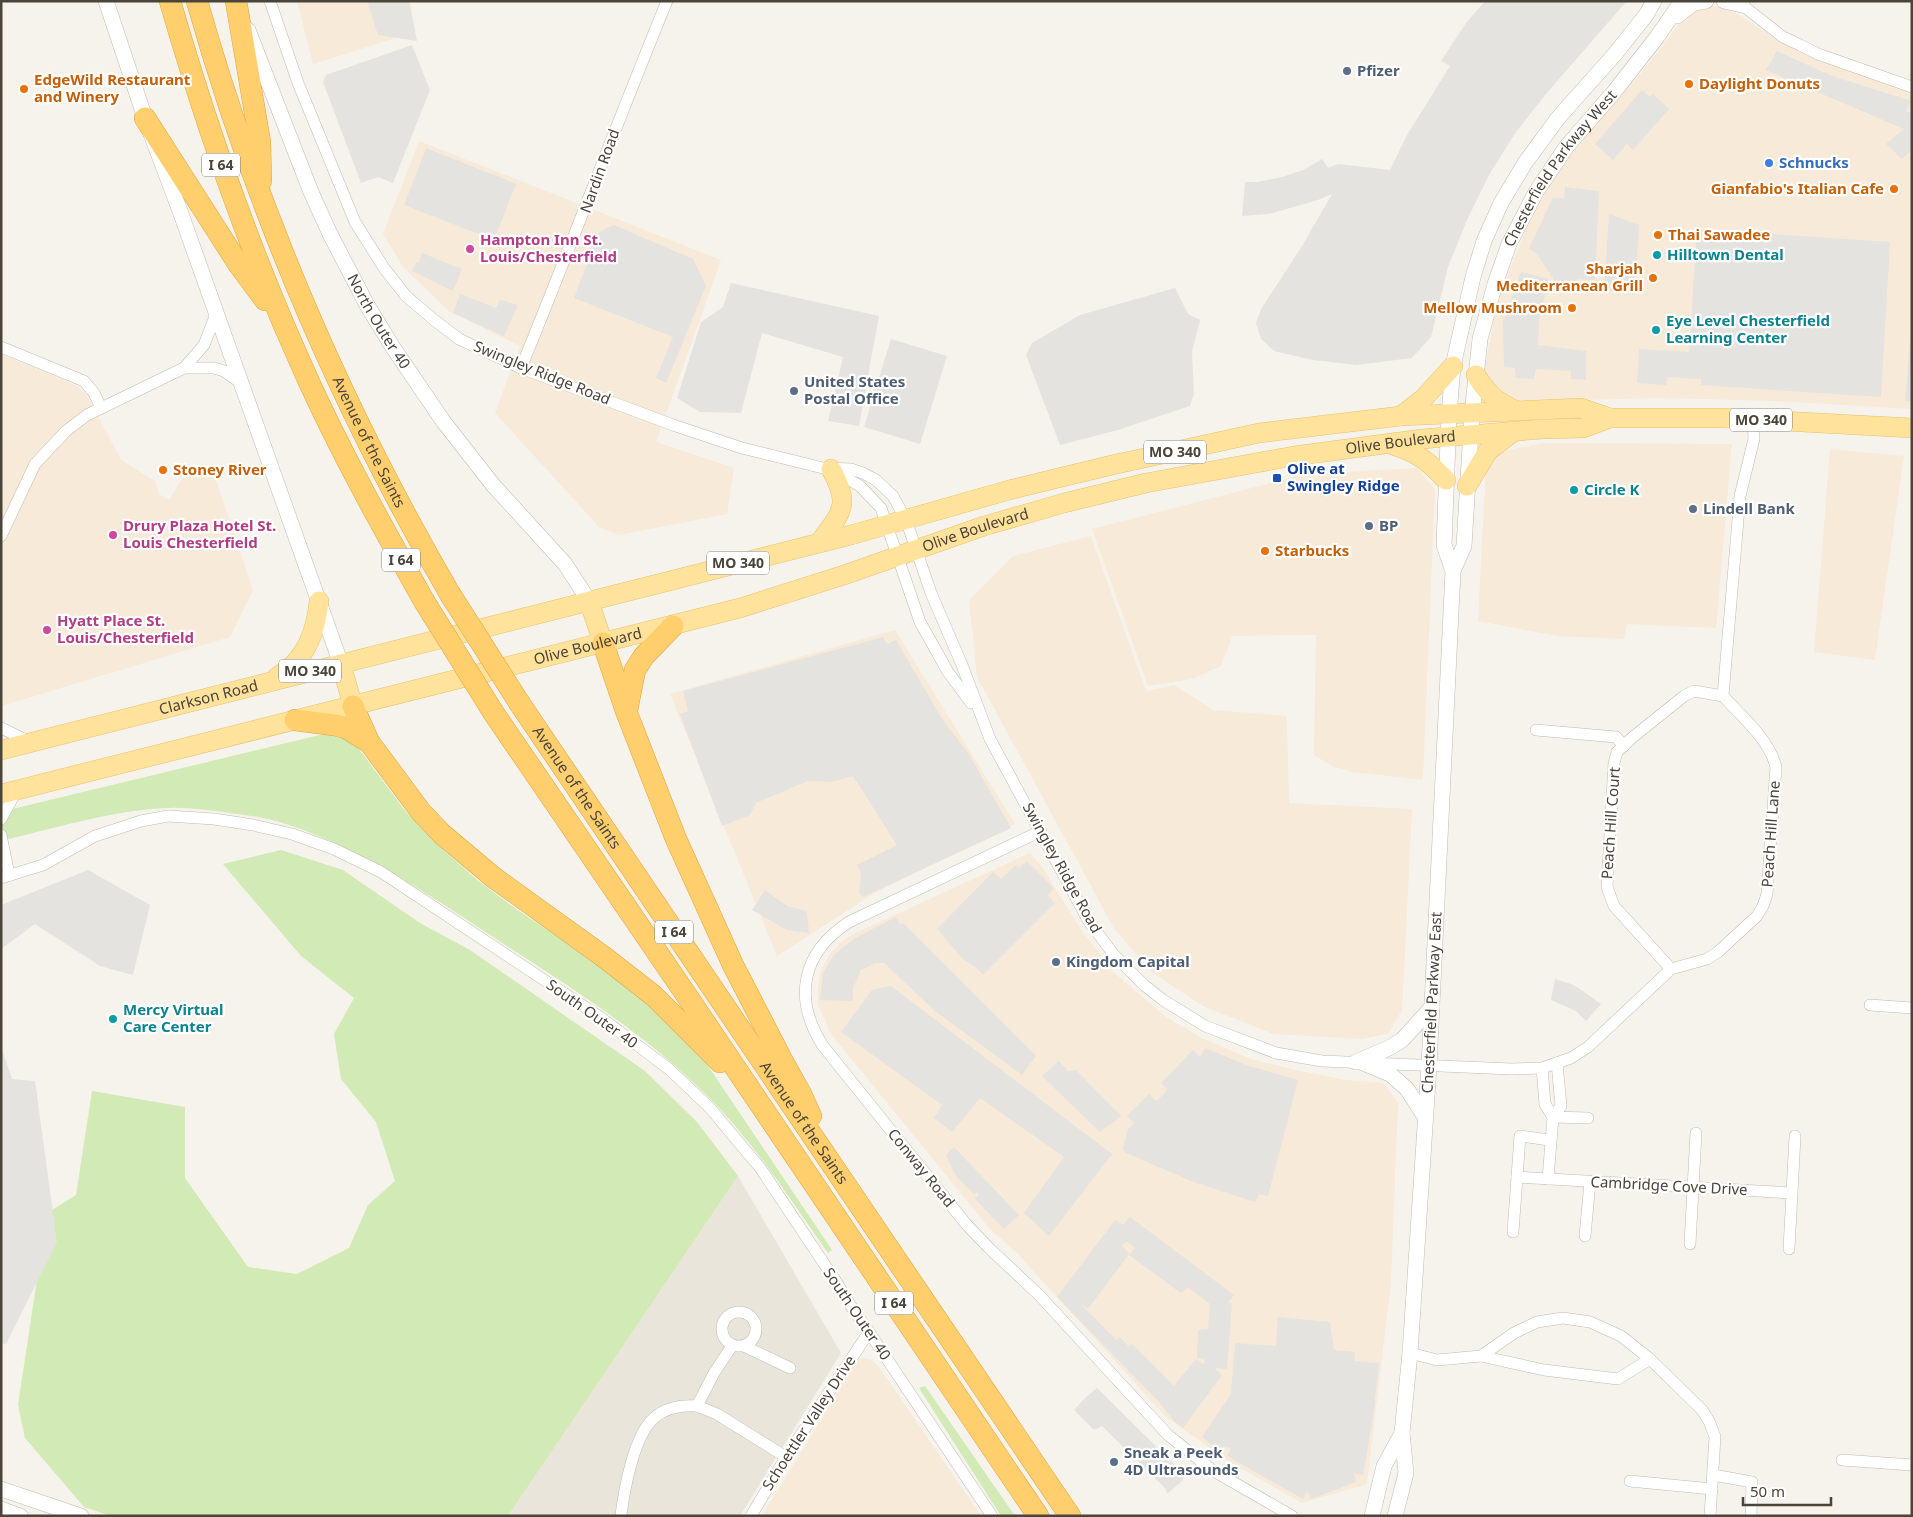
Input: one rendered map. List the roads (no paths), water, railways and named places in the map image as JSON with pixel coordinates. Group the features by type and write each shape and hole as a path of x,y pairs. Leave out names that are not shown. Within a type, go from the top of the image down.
{"highway":[{"name":"Avenue of the Saints","path":"170,1 225,177 283,325 344,454 378,520 424,601 493,712 1038,1516"},
{"name":"Avenue of the Saints","path":"197,1 216,66 261,199 306,311 342,392 394,494 450,594 520,704 1070,1516"},
{"path":"237,1 260,142 261,199"},
{"path":"145,118 239,265 283,325"},
{"path":"626,710 635,670 644,656 673,626"},
{"path":"603,644 626,710 676,839 733,965 776,1050 801,1094 829,1160"},
{"path":"353,706 369,742 421,812 442,834 493,877 604,957 654,996 750,1091"},
{"path":"295,720 346,728 369,742"}],"main road":[{"path":"1401,416 1424,398 1453,366"},
{"path":"1476,375 1491,396 1501,404 1517,411"},
{"name":"Olive Boulevard","path":"589,601 819,543 1009,490 1259,433 1401,416 1581,408 1610,418"},
{"name":"Olive Boulevard","path":"353,706 603,644 783,596 916,549 1024,514 1121,489 1215,469 1384,443 1583,428 1610,418 1752,419 1912,428"},
{"path":"1468,486 1488,451 1512,432"},
{"path":"1384,443 1422,457 1446,480"},
{"path":"819,543 836,520 843,501 839,485 831,469"},
{"path":"272,680 287,672 299,659 307,646 314,631 319,600"},
{"path":"589,601 603,644"},
{"name":"Clarkson Road","path":"1,750 589,601"},
{"path":"341,664 353,706"},
{"name":"MO 340","path":"9,792 353,706"}],"street":[{"path":"106,1 145,118 341,664"},
{"name":"North Outer 40","path":"237,1 311,192 330,234 367,305 392,346 443,421 500,492 565,564 589,601"},
{"name":"Swingley Ridge Road","path":"270,1 298,83 355,222 384,268 406,296 459,339 521,368 673,425 742,448 831,469 851,469 876,480 893,496 897,522 897,556 920,622 948,672 979,712"},
{"name":"Nardin Road","path":"521,368 667,1"},
{"name":"Chesterfield Parkway West","path":"1472,414 1480,339 1494,284 1509,244 1536,192 1567,146 1614,92 1668,23 1682,1"},
{"path":"1668,23 1694,4 1706,1"},
{"path":"1724,1 1740,3 1783,37 1818,54 1912,87"},
{"name":"Chesterfield Parkway West","path":"1449,414 1453,366 1473,277 1484,241 1501,203 1525,162 1558,118 1615,54 1653,3"},
{"path":"1,536 35,464 66,431 87,415 184,368 204,345 216,314"},
{"path":"1,347 84,381 94,393 101,408"},
{"path":"184,368 214,368 224,371 241,383"},
{"name":"Chesterfield Parkway East","path":"1449,414 1444,545 1453,571"},
{"name":"Chesterfield Parkway East","path":"1396,1514 1406,1473 1402,1433 1410,1353 1432,1007 1453,571 1464,546 1472,414"},
{"path":"1723,696 1740,496 1754,439 1752,419"},
{"name":"Swingley Ridge Road","path":"831,469 868,492 881,508 897,522 916,549 931,593 962,665 990,739 1076,898 1100,937 1128,970 1163,1000 1205,1026 1276,1053 1322,1061 1428,1066"},
{"name":"Peach Hill Court","path":"1672,969 1614,906 1607,886 1614,763 1617,752 1684,696 1694,690 1723,696"},
{"name":"Peach Hill Lane","path":"1428,1066 1512,1069 1542,1068 1571,1058 1588,1047 1672,969 1708,959 1757,916 1767,894 1776,768 1773,756 1767,745 1723,696"},
{"path":"1,728 30,742"},
{"path":"1536,730 1616,737 1624,746"},
{"path":"1,819 9,792"},
{"name":"South Outer 40","path":"1,835 5,877 43,865 95,836 141,821 168,816 214,819 292,834 334,850 381,872 600,1017 669,1069 710,1108 761,1170 992,1516"},
{"name":"Conway Road","path":"1041,831 849,922 834,932 821,948 811,965 805,984 806,1004 810,1020 823,1046 966,1224 1039,1295 1168,1435 1205,1466 1292,1516"},
{"path":"1870,1004 1912,1008"},
{"path":"1358,1062 1402,1040 1432,1007"},
{"path":"1358,1062 1390,1074 1407,1089 1425,1117"},
{"path":"1548,1179 1553,1117 1561,1106 1557,1063"},
{"path":"1542,1068 1545,1104 1553,1117"},
{"path":"1553,1117 1588,1118"},
{"path":"1690,1244 1696,1133"},
{"path":"1513,1232 1520,1136 1550,1140"},
{"path":"1789,1249 1795,1136"},
{"name":"Cambridge Cove Drive","path":"1517,1177 1791,1193"},
{"path":"1585,1236 1590,1182"},
{"path":"1481,1356 1514,1333 1537,1322 1562,1318 1590,1322 1621,1336 1650,1359 1710,1420 1715,1437 1710,1516"},
{"name":"Schoettler Valley Drive","path":"751,1516 786,1457 869,1332"},
{"path":"697,1406 714,1373 738,1346 790,1368"},
{"path":"1410,1353 1437,1360 1481,1356 1544,1370 1618,1380 1650,1359"},
{"path":"621,1516 623,1495 630,1467 645,1430 653,1418 668,1409 680,1405 697,1406 717,1414 786,1457"},
{"name":"Chesterfield Parkway East","path":"1374,1509 1384,1466 1402,1433"},
{"path":"1842,1460 1912,1465"},
{"path":"1713,1475 1752,1482 1751,1516"},
{"path":"1630,1481 1712,1489"},
{"path":"1,1489 81,1516"},
{"path":"1,1509 20,1516"},
{"path":"1360,1516 1374,1509"}],"place":[{"name":"Pfizer","path":"1347,71"},
{"name":"Daylight Donuts","path":"1689,84"},
{"name":"EdgeWild Restaurant and Winery","path":"24,89"},
{"name":"Schnucks","path":"1769,163"},
{"name":"Gianfabio's Italian Cafe","path":"1894,189"},
{"name":"Thai Sawadee","path":"1658,235"},
{"name":"Hampton Inn St. Louis/Chesterfield","path":"470,249"},
{"name":"Hilltown Dental","path":"1657,255"},
{"name":"Sharjah Mediterranean Grill","path":"1653,278"},
{"name":"Mellow Mushroom","path":"1572,308"},
{"name":"Eye Level Chesterfield Learning Center","path":"1656,330"},
{"name":"United States Postal Office","path":"794,391"},
{"name":"Stoney River","path":"163,470"},
{"name":"Olive at Swingley Ridge","path":"1277,478"},
{"name":"Circle K","path":"1574,490"},
{"name":"Lindell Bank","path":"1693,509"},
{"name":"BP","path":"1369,526"},
{"name":"Drury Plaza Hotel St. Louis Chesterfield","path":"113,535"},
{"name":"Starbucks","path":"1265,551"},
{"name":"Hyatt Place St. Louis/Chesterfield","path":"47,630"},
{"name":"Kingdom Capital","path":"1056,962"},
{"name":"Mercy Virtual Care Center","path":"113,1019"},
{"name":"Sneak a Peek 4D Ultrasounds","path":"1114,1462"}]}
